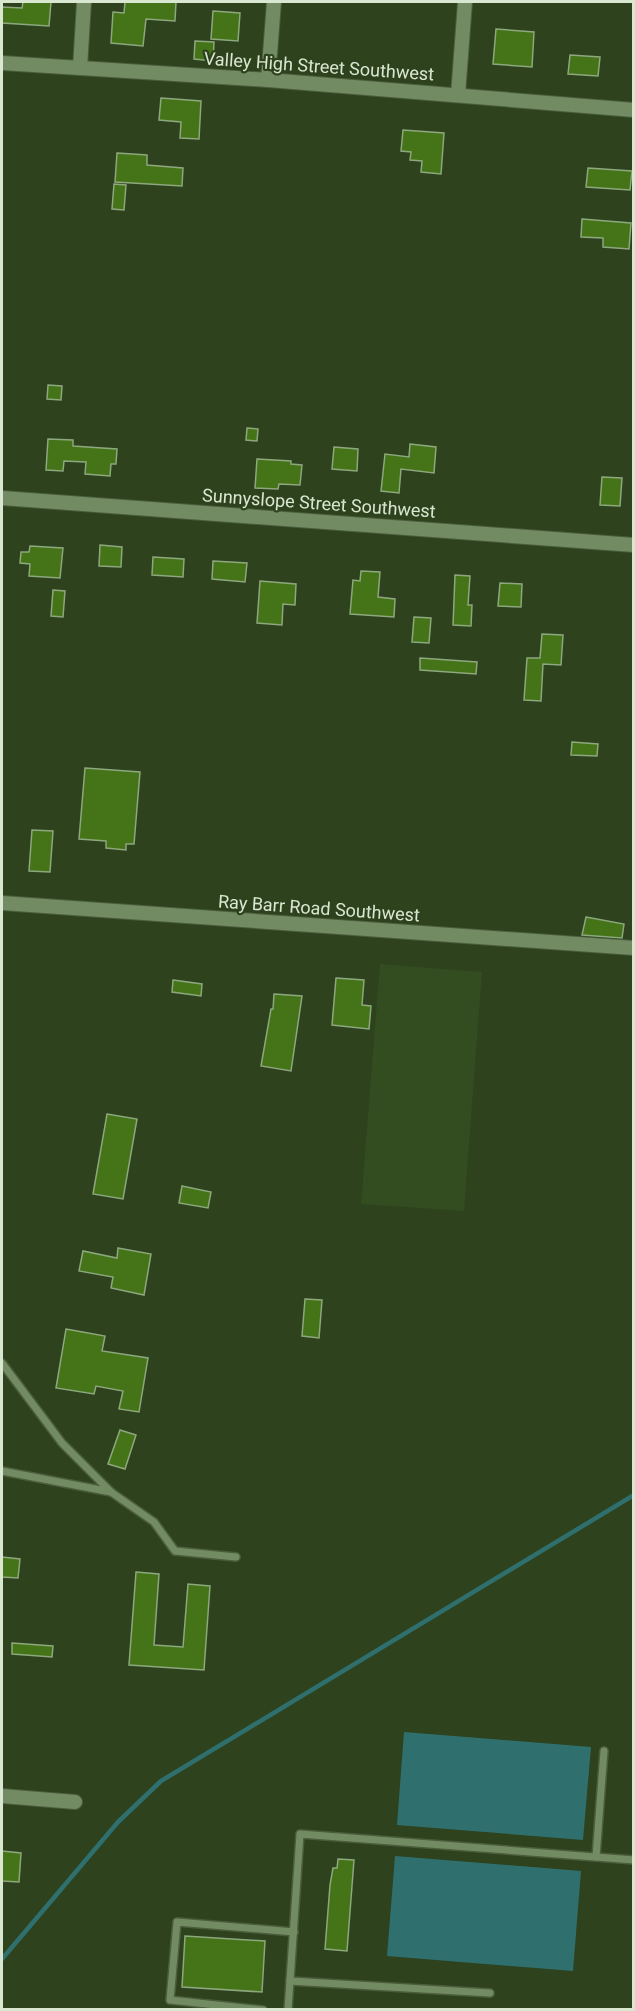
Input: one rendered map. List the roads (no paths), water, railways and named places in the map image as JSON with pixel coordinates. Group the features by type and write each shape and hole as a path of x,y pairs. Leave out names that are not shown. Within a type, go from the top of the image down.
{"street":[{"path":"80,68 84,2"},
{"path":"268,80 274,2"},
{"path":"458,95 465,2"},
{"name":"Valley High Street Southwest","path":"2,63 268,80 633,110"},
{"name":"Sunnyslope Street Southwest","path":"2,498 633,545"},
{"name":"Ray Barr Road Southwest","path":"2,903 633,948"},
{"path":"2,1796 75,1802"}],"lane":[{"path":"2,1364 62,1443 111,1492 154,1522 175,1551 237,1557"},
{"path":"2,1471 111,1492"},
{"path":"596,1857 603,1751"},
{"path":"288,2010 300,1834 633,1860"},
{"path":"264,2010 170,2000 177,1922 294,1932"},
{"path":"290,1981 490,1993"}],"water":[{"path":"404,1732 591,1747 583,1840 397,1825"},
{"path":"395,1856 581,1871 573,1971 387,1956"}],"waterway":[{"path":"2,1959 118,1822 161,1781 634,1495"}]}
